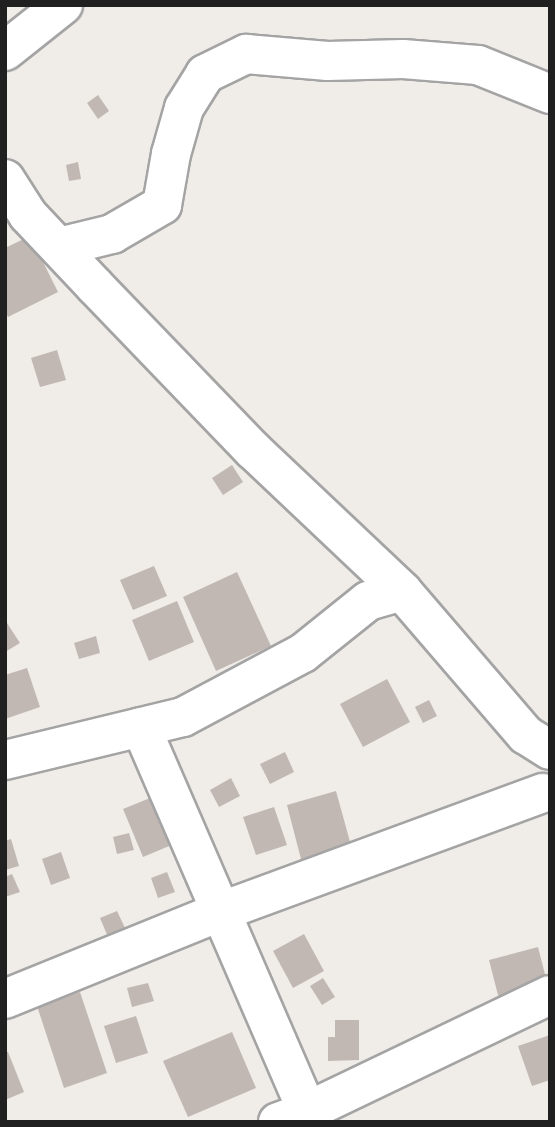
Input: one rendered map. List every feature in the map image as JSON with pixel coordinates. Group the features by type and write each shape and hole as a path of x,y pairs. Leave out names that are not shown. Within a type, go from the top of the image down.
{"street":[{"path":"5,51 64,5"},
{"path":"59,247 112,234 162,205 171,153 184,108 205,74 246,54 328,61 403,59 478,65 550,94"},
{"path":"5,179 28,215 253,450 402,591 538,743 546,805 222,911 5,999"},
{"path":"5,760 183,717 303,653 368,601 402,591"},
{"path":"141,727 222,911 300,1118 550,995"}],"building":[{"path":"98,95 109,111 98,119 87,103"},
{"path":"78,162 81,179 69,181 66,165"},
{"path":"30,236 58,292 8,317 5,312 5,248"},
{"path":"57,350 66,380 40,387 31,358"},
{"path":"232,465 243,482 223,495 212,478"},
{"path":"154,566 167,596 133,610 120,580"},
{"path":"237,572 271,646 216,671 183,597"},
{"path":"177,601 194,642 149,661 132,620"},
{"path":"5,620 20,643 5,652"},
{"path":"96,636 100,653 79,659 74,643"},
{"path":"27,668 40,707 5,719 5,675"},
{"path":"387,679 410,722 363,747 340,704"},
{"path":"429,700 437,716 423,723 415,707"},
{"path":"285,752 294,772 270,784 260,764"},
{"path":"231,778 240,796 219,807 210,790"},
{"path":"336,791 352,849 302,863 287,805"},
{"path":"155,796 174,844 143,857 123,809"},
{"path":"274,807 287,845 256,855 243,817"},
{"path":"129,833 134,850 117,854 113,837"},
{"path":"11,839 19,866 5,870 5,841"},
{"path":"61,852 70,878 51,885 42,859"},
{"path":"167,872 175,892 158,898 151,878"},
{"path":"12,874 20,892 5,897 5,877"},
{"path":"117,911 126,930 108,937 100,918"},
{"path":"304,934 324,971 293,988 273,951"},
{"path":"538,947 548,986 499,999 489,960"},
{"path":"323,978 335,997 322,1005 310,986"},
{"path":"148,983 154,1001 132,1007 127,988"},
{"path":"80,992 107,1073 64,1088 37,1006"},
{"path":"136,1016 148,1053 116,1063 104,1026"},
{"path":"335,1020 359,1020 359,1060 328,1061 328,1037 335,1037"},
{"path":"232,1032 256,1088 188,1117 163,1061"},
{"path":"550,1035 550,1080 532,1086 518,1046"},
{"path":"5,1052 8,1052 24,1092 5,1100"}]}
